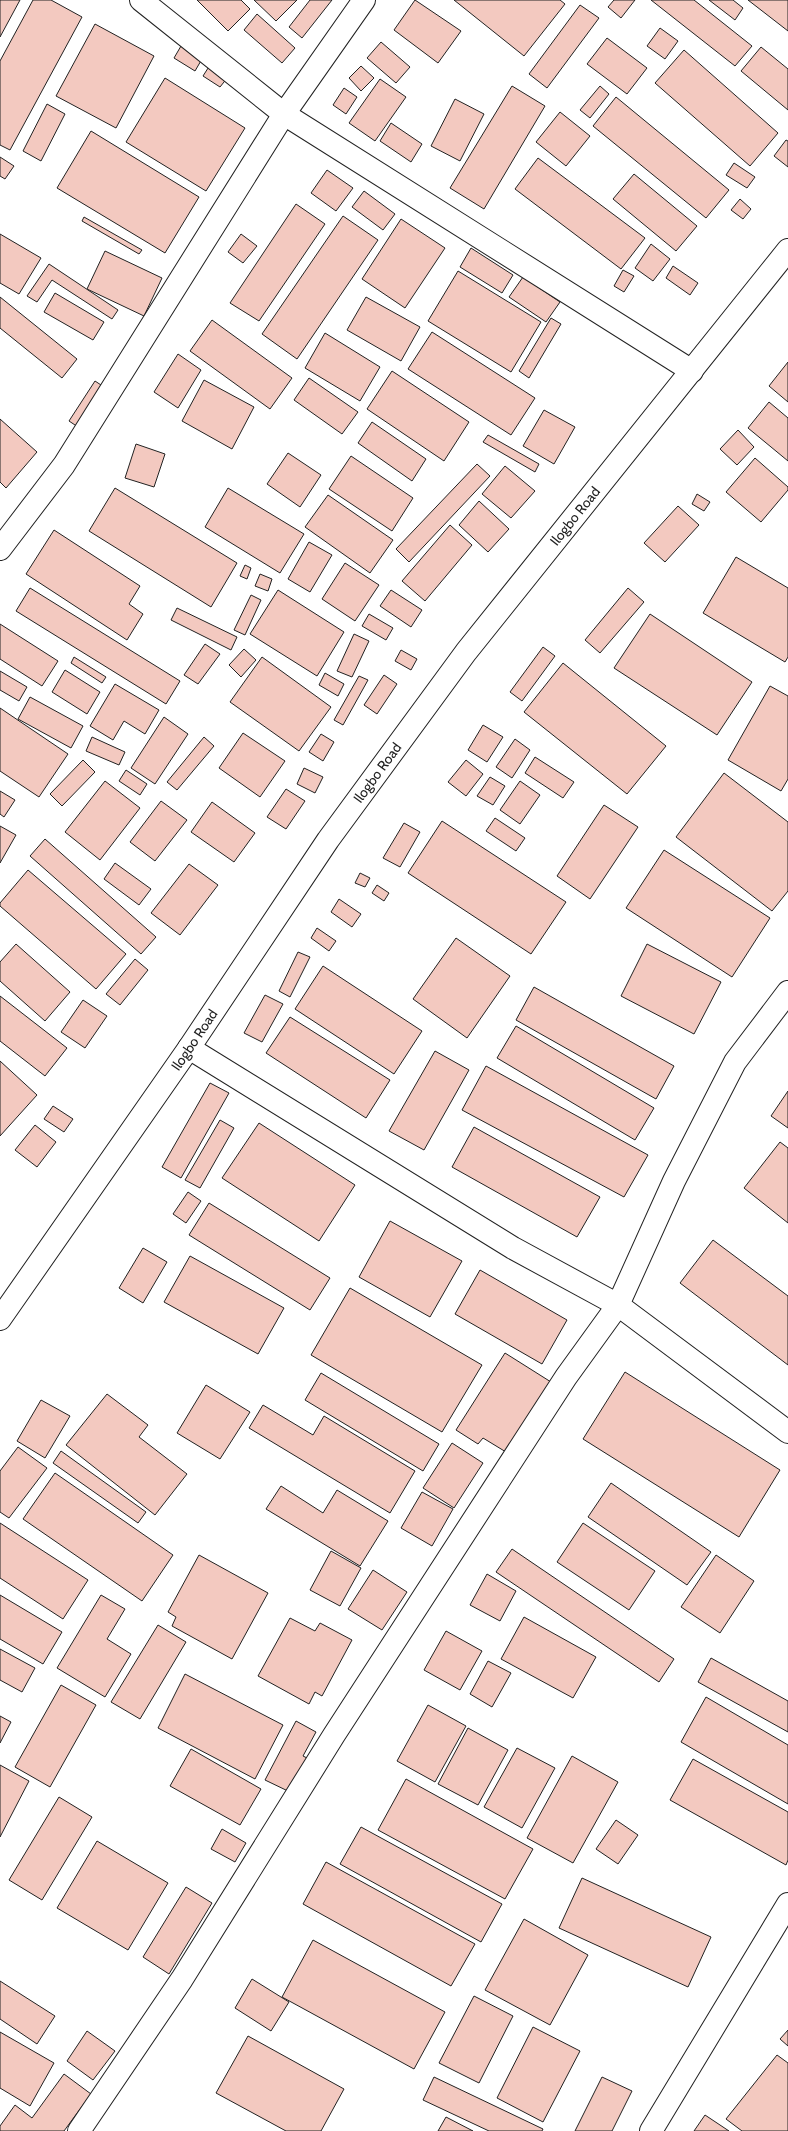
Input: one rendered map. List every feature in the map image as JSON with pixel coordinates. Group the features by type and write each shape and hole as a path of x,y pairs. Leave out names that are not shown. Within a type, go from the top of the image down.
{"street":[{"path":"141,0 284,114 692,371"},
{"path":"0,549 64,465 284,114 364,0"},
{"name":"Ilogbo Road","path":"0,1320 189,1048 328,840 466,652 788,250"},
{"path":"79,2131 182,1979 334,1735 566,1377 618,1305 674,1181 735,1062 788,992"},
{"path":"189,1048 513,1248 618,1305 788,1432"},
{"path":"651,2131 788,1904"}],"building":[{"path":"0,0 20,0 0,37"},
{"path":"33,0 51,0 82,17 10,150 0,145 0,61"},
{"path":"197,0 241,0 250,9 228,31"},
{"path":"254,0 297,0 276,21"},
{"path":"310,0 332,0 302,38 289,27"},
{"path":"415,0 461,31 438,63 394,30"},
{"path":"454,0 560,0 565,4 524,56"},
{"path":"614,0 635,0 621,18 608,7"},
{"path":"651,0 694,0 752,46 735,66"},
{"path":"709,0 733,0 743,8 735,20"},
{"path":"748,0 788,0 788,31"},
{"path":"580,5 599,18 547,88 529,74"},
{"path":"257,14 295,48 282,63 244,30"},
{"path":"95,24 154,56 116,128 56,96"},
{"path":"660,28 678,41 665,59 647,46"},
{"path":"607,38 647,68 627,94 587,64"},
{"path":"381,42 410,67 396,83 367,58"},
{"path":"181,46 202,59 195,71 174,58"},
{"path":"761,47 788,69 788,110 741,71"},
{"path":"684,50 778,133 750,166 655,83"},
{"path":"210,65 228,77 220,87 203,76"},
{"path":"361,66 374,78 361,91 349,78"},
{"path":"165,78 245,128 206,191 126,142"},
{"path":"380,79 406,97 375,141 349,123"},
{"path":"512,86 545,106 484,209 450,188"},
{"path":"600,86 609,94 590,118 580,110"},
{"path":"344,88 357,97 346,114 333,105"},
{"path":"616,97 729,190 706,218 593,126"},
{"path":"455,99 484,114 460,161 431,146"},
{"path":"47,104 65,114 41,161 23,151"},
{"path":"560,112 590,136 566,166 536,142"},
{"path":"391,123 422,144 411,162 380,141"},
{"path":"91,131 199,197 165,253 57,188"},
{"path":"786,140 788,141 788,167 774,156"},
{"path":"0,157 14,166 5,179 0,176"},
{"path":"538,158 645,238 621,269 515,189"},
{"path":"734,163 755,177 747,188 726,175"},
{"path":"327,170 353,188 336,211 311,193"},
{"path":"634,174 697,226 676,251 613,199"},
{"path":"364,191 395,214 383,230 352,207"},
{"path":"740,199 751,209 743,219 731,210"},
{"path":"296,204 325,224 259,321 230,303"},
{"path":"343,216 378,240 297,359 262,334"},
{"path":"84,217 142,250 139,254 82,221"},
{"path":"401,219 445,248 405,308 362,279"},
{"path":"0,234 41,258 19,294 0,283"},
{"path":"241,234 257,246 243,263 228,252"},
{"path":"651,244 670,259 653,281 635,268"},
{"path":"471,248 513,275 502,293 460,267"},
{"path":"105,251 162,278 144,316 87,289"},
{"path":"49,264 118,310 112,319 52,280 37,302 27,296"},
{"path":"673,266 698,283 690,295 666,278"},
{"path":"623,270 634,276 624,292 614,286"},
{"path":"458,271 541,322 511,372 428,321"},
{"path":"523,277 560,302 546,322 509,297"},
{"path":"55,293 104,322 93,340 44,312"},
{"path":"0,297 77,359 62,378 0,328"},
{"path":"366,297 420,327 401,361 347,330"},
{"path":"551,318 561,324 529,378 519,371"},
{"path":"212,320 292,378 270,409 190,351"},
{"path":"432,332 535,398 511,435 408,369"},
{"path":"325,333 380,367 360,401 305,368"},
{"path":"178,354 201,370 178,408 154,392"},
{"path":"788,362 788,402 769,386"},
{"path":"392,371 469,422 444,461 367,409"},
{"path":"309,378 358,412 342,434 294,400"},
{"path":"204,380 254,407 232,449 182,421"},
{"path":"95,381 104,387 78,427 69,421"},
{"path":"769,402 788,418 788,461 748,428"},
{"path":"544,410 575,427 554,464 523,446"},
{"path":"0,419 37,452 6,488 0,482"},
{"path":"372,422 426,459 412,481 358,443"},
{"path":"738,430 754,447 737,465 720,449"},
{"path":"488,435 539,464 535,472 483,442"},
{"path":"136,444 165,454 154,487 125,478"},
{"path":"288,453 321,475 300,507 267,484"},
{"path":"351,456 413,498 392,531 329,489"},
{"path":"755,458 788,487 788,490 761,522 726,492"},
{"path":"477,464 490,476 409,562 396,549"},
{"path":"505,466 535,491 511,518 482,494"},
{"path":"115,488 237,563 211,607 89,531"},
{"path":"228,488 304,534 280,573 205,527"},
{"path":"697,494 710,502 704,511 692,504"},
{"path":"328,495 393,540 370,573 305,527"},
{"path":"479,501 509,529 488,552 459,525"},
{"path":"678,506 699,525 665,562 644,543"},
{"path":"450,525 472,545 425,601 402,581"},
{"path":"54,530 140,586 129,604 143,614 127,640 26,574"},
{"path":"309,542 332,555 310,592 288,579"},
{"path":"736,557 788,588 788,657 785,662 703,613"},
{"path":"345,563 379,585 355,621 322,599"},
{"path":"245,565 251,568 247,579 240,576"},
{"path":"260,574 272,579 268,591 255,586"},
{"path":"30,588 180,681 166,704 16,611"},
{"path":"628,588 644,602 600,653 585,640"},
{"path":"278,590 344,632 317,676 250,634"},
{"path":"391,590 422,610 411,627 380,606"},
{"path":"251,595 261,600 245,635 234,630"},
{"path":"177,608 237,637 231,650 171,620"},
{"path":"369,614 393,628 386,640 362,626"},
{"path":"650,614 752,682 717,735 614,668"},
{"path":"0,624 58,661 42,686 0,659"},
{"path":"354,634 369,641 352,677 337,671"},
{"path":"205,644 220,654 198,684 184,675"},
{"path":"543,647 555,656 522,701 510,692"},
{"path":"244,649 256,660 241,677 229,665"},
{"path":"401,650 417,659 411,670 395,661"},
{"path":"74,657 106,677 102,683 71,663"},
{"path":"262,657 331,707 299,751 230,702"},
{"path":"563,663 666,746 627,794 524,712"},
{"path":"65,670 100,692 87,714 52,692"},
{"path":"0,671 27,687 19,701 0,690"},
{"path":"325,673 344,684 338,696 319,685"},
{"path":"384,675 397,684 377,714 364,705"},
{"path":"359,676 368,680 343,725 334,720"},
{"path":"115,684 159,710 145,734 124,721 113,740 90,726"},
{"path":"770,686 788,696 788,779 781,791 728,760"},
{"path":"30,697 83,726 71,748 18,719"},
{"path":"0,708 68,754 39,797 0,771"},
{"path":"164,717 188,734 155,784 131,768"},
{"path":"483,725 503,737 487,762 468,750"},
{"path":"243,733 285,761 260,797 219,768"},
{"path":"321,734 334,742 323,761 309,752"},
{"path":"92,737 125,752 119,765 86,751"},
{"path":"204,737 214,746 177,790 167,782"},
{"path":"515,739 530,750 512,778 496,767"},
{"path":"535,757 574,782 563,798 525,773"},
{"path":"83,760 95,772 62,806 50,794"},
{"path":"466,760 483,774 466,796 448,782"},
{"path":"304,768 323,777 315,793 297,784"},
{"path":"126,770 147,784 140,795 119,781"},
{"path":"724,773 788,822 788,891 772,911 676,837"},
{"path":"490,777 505,786 493,805 477,796"},
{"path":"105,781 140,808 100,860 65,832"},
{"path":"520,781 540,795 520,824 500,810"},
{"path":"286,789 305,801 286,829 267,817"},
{"path":"0,791 15,800 4,817 0,814"},
{"path":"161,801 187,820 155,861 130,842"},
{"path":"212,802 255,833 234,862 191,832"},
{"path":"604,805 638,827 590,899 557,876"},
{"path":"495,818 525,838 516,851 486,831"},
{"path":"442,821 566,902 531,954 408,873"},
{"path":"404,823 420,832 400,867 383,858"},
{"path":"0,826 16,835 0,863"},
{"path":"45,839 156,937 141,954 30,856"},
{"path":"664,850 770,918 732,977 626,908"},
{"path":"115,863 151,889 139,905 104,879"},
{"path":"189,864 218,885 180,935 151,913"},
{"path":"28,870 126,954 96,989 0,906 0,903"},
{"path":"360,873 370,878 365,887 355,883"},
{"path":"377,885 389,893 384,901 372,893"},
{"path":"339,899 361,914 352,927 331,912"},
{"path":"317,928 336,941 329,951 311,938"},
{"path":"456,938 510,976 467,1038 413,999"},
{"path":"16,944 70,992 45,1021 0,981 0,962"},
{"path":"647,944 721,982 694,1034 621,996"},
{"path":"298,952 310,957 290,997 279,991"},
{"path":"135,959 148,970 120,1005 106,994"},
{"path":"323,966 422,1031 394,1074 295,1009"},
{"path":"534,987 674,1066 656,1099 516,1020"},
{"path":"265,995 283,1004 262,1042 244,1033"},
{"path":"0,996 67,1048 45,1076 0,1041"},
{"path":"83,1000 107,1016 85,1048 61,1032"},
{"path":"290,1017 390,1080 366,1118 266,1053"},
{"path":"516,1026 654,1108 635,1140 497,1058"},
{"path":"435,1051 469,1070 424,1150 389,1131"},
{"path":"0,1061 37,1095 0,1136"},
{"path":"486,1066 648,1155 624,1197 462,1110"},
{"path":"210,1083 229,1093 181,1178 162,1167"},
{"path":"788,1091 788,1128 771,1116"},
{"path":"53,1106 73,1119 64,1132 44,1119"},
{"path":"220,1120 234,1128 200,1188 185,1180"},
{"path":"259,1123 355,1185 319,1241 222,1178"},
{"path":"35,1125 56,1142 37,1167 15,1150"},
{"path":"474,1127 600,1197 577,1237 452,1167"},
{"path":"780,1142 788,1148 788,1223 744,1188"},
{"path":"188,1192 201,1201 186,1223 173,1214"},
{"path":"209,1203 330,1278 310,1310 189,1235"},
{"path":"390,1221 462,1261 430,1317 359,1277"},
{"path":"713,1240 788,1296 788,1365 680,1283"},
{"path":"143,1248 167,1262 143,1303 119,1288"},
{"path":"190,1256 284,1308 258,1354 164,1302"},
{"path":"480,1270 567,1320 542,1364 455,1314"},
{"path":"350,1288 482,1365 442,1432 311,1355"},
{"path":"505,1353 551,1382 506,1452 483,1438 478,1444 456,1430"},
{"path":"625,1372 780,1470 739,1537 583,1439"},
{"path":"321,1373 439,1444 423,1471 305,1400"},
{"path":"206,1385 250,1412 220,1459 177,1433"},
{"path":"107,1394 148,1425 139,1437 187,1474 155,1515 66,1445"},
{"path":"41,1400 70,1416 45,1458 17,1441"},
{"path":"263,1405 313,1435 324,1416 415,1471 390,1513 249,1428"},
{"path":"452,1443 483,1463 454,1508 423,1488"},
{"path":"18,1447 47,1468 9,1518 0,1512 0,1471"},
{"path":"61,1451 146,1512 138,1523 53,1463"},
{"path":"55,1473 173,1555 142,1601 23,1519"},
{"path":"611,1483 711,1552 687,1585 588,1517"},
{"path":"281,1486 323,1513 337,1490 388,1521 360,1566 266,1509"},
{"path":"422,1492 453,1509 432,1546 401,1528"},
{"path":"0,1523 88,1580 63,1619 0,1578"},
{"path":"583,1523 655,1571 629,1610 557,1562"},
{"path":"512,1549 674,1659 659,1682 496,1572"},
{"path":"331,1551 361,1568 340,1606 310,1590"},
{"path":"199,1555 268,1593 232,1659 172,1626 176,1617 168,1612"},
{"path":"716,1555 754,1581 720,1633 681,1607"},
{"path":"373,1570 407,1592 382,1630 348,1609"},
{"path":"487,1574 516,1591 500,1621 470,1605"},
{"path":"0,1595 62,1632 43,1664 0,1639"},
{"path":"101,1595 125,1609 107,1639 131,1654 105,1697 57,1668"},
{"path":"524,1617 596,1657 573,1698 501,1659"},
{"path":"290,1618 315,1631 320,1623 352,1640 322,1696 315,1692 309,1704 258,1676"},
{"path":"158,1625 186,1642 140,1719 111,1702"},
{"path":"446,1631 482,1651 460,1690 424,1670"},
{"path":"0,1649 35,1668 22,1692 0,1680"},
{"path":"711,1658 788,1701 788,1732 698,1682"},
{"path":"488,1661 511,1673 492,1707 470,1694"},
{"path":"185,1674 283,1725 255,1779 158,1728"},
{"path":"61,1685 96,1705 50,1787 15,1767"},
{"path":"706,1697 788,1745 788,1804 681,1742"},
{"path":"428,1705 466,1726 435,1782 397,1761"},
{"path":"0,1716 11,1722 0,1743"},
{"path":"296,1721 316,1732 303,1756 307,1758 290,1792 265,1780"},
{"path":"468,1728 508,1750 478,1805 438,1784"},
{"path":"517,1748 555,1768 522,1828 484,1807"},
{"path":"191,1749 261,1789 240,1825 170,1786"},
{"path":"572,1756 618,1782 573,1863 527,1838"},
{"path":"693,1759 788,1812 788,1860 786,1865 670,1800"},
{"path":"0,1765 29,1781 0,1837"},
{"path":"406,1779 533,1849 505,1899 378,1830"},
{"path":"59,1797 92,1817 42,1900 9,1880"},
{"path":"616,1820 638,1835 618,1864 596,1849"},
{"path":"361,1827 502,1904 481,1942 340,1864"},
{"path":"222,1829 246,1843 235,1862 211,1849"},
{"path":"97,1841 168,1883 128,1950 57,1908"},
{"path":"326,1862 475,1944 451,1986 303,1904"},
{"path":"582,1878 711,1937 688,1987 559,1928"},
{"path":"186,1887 212,1903 169,1974 143,1957"},
{"path":"524,1919 588,1955 550,2025 485,1990"},
{"path":"313,1940 445,2012 414,2069 282,1997"},
{"path":"252,1979 289,2002 271,2031 235,2008"},
{"path":"0,1981 55,2016 37,2044 0,2019"},
{"path":"474,1996 513,2016 479,2083 439,2063"},
{"path":"533,2027 580,2051 543,2122 497,2098"},
{"path":"788,2030 788,2046 780,2039"},
{"path":"87,2031 115,2051 93,2080 67,2061"},
{"path":"0,2032 54,2063 30,2106 0,2088"},
{"path":"248,2036 344,2089 321,2131 286,2131 216,2093"},
{"path":"777,2055 788,2063 788,2131 742,2131 726,2119"},
{"path":"64,2074 91,2094 64,2131 0,2131 0,2126 15,2105 32,2118"},
{"path":"434,2077 543,2129 542,2131 489,2131 423,2100"},
{"path":"602,2077 632,2091 612,2131 575,2131"},
{"path":"705,2115 729,2131 694,2131"},
{"path":"446,2117 473,2131 438,2131"}]}
